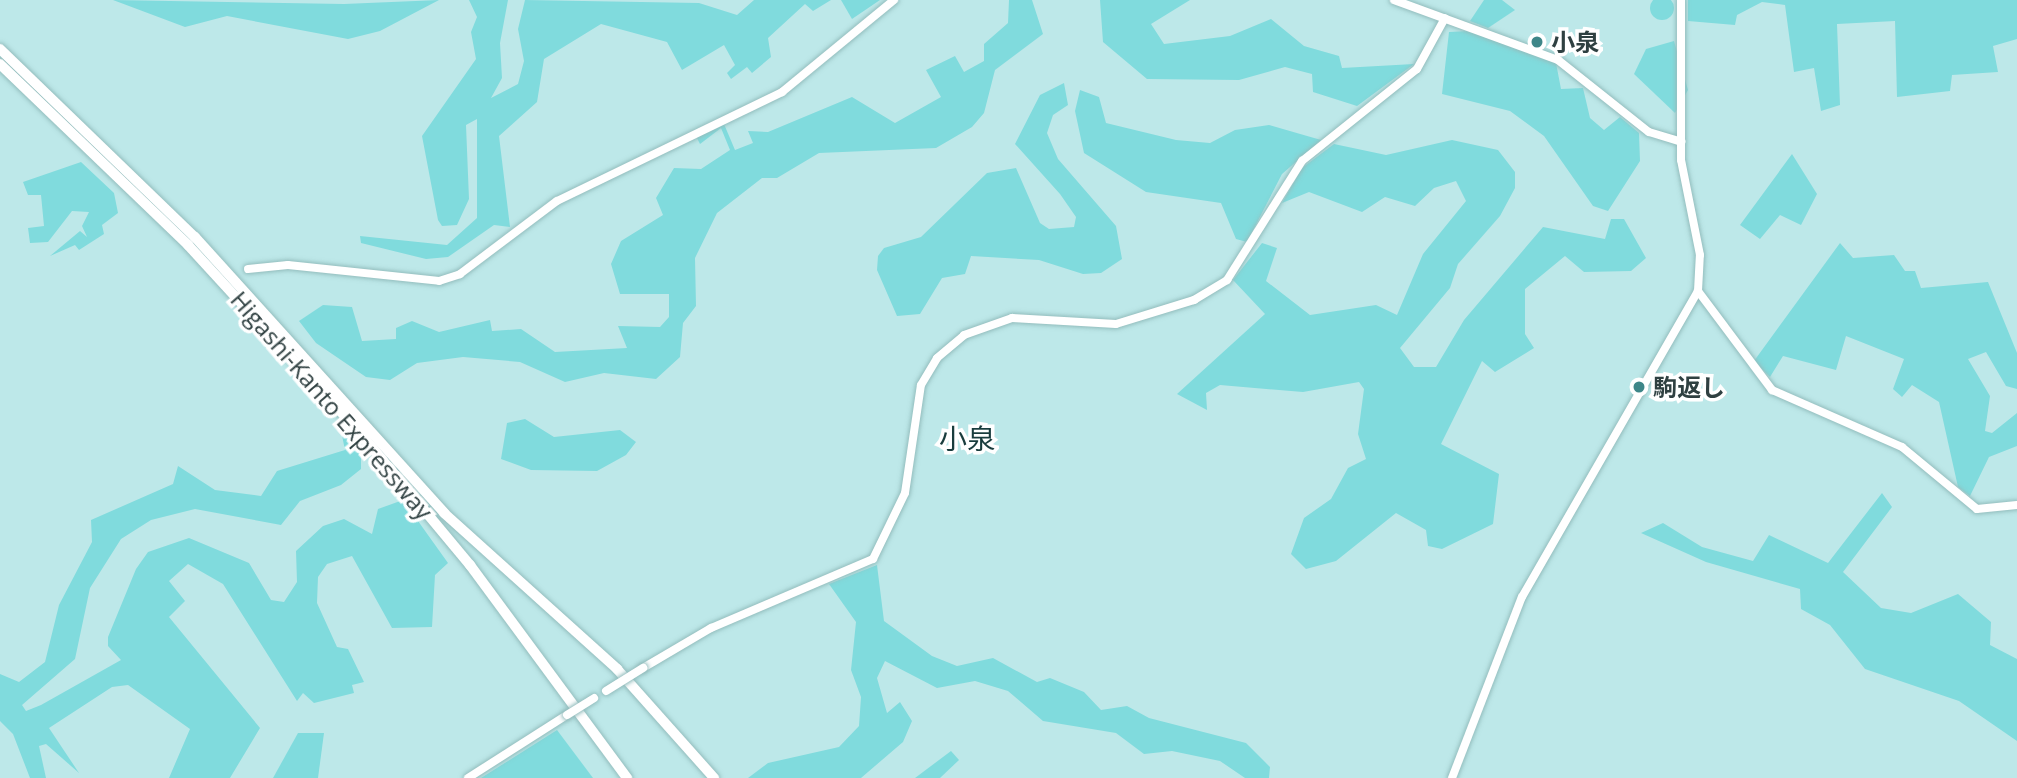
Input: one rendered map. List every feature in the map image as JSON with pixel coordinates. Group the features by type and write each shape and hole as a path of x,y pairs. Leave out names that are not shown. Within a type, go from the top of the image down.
{"highway":[{"name":"Higashi-Kanto Expressway","path":"0,49 195,237 418,485 617,669 714,778"},
{"name":"Higashi-Kanto Expressway","path":"0,64 188,244 324,391 470,565 627,778"}],"street":[{"path":"248,269 288,265 439,281 460,274 557,201 782,92 894,0"},
{"path":"1394,0 1558,60 1649,132 1681,142"},
{"path":"1452,778 1522,597 1698,291 1700,255 1681,142 1681,0"},
{"path":"468,778 566,715 711,628 873,559 905,493 921,385 937,358 964,335 1012,318 1116,324 1194,300 1227,280 1302,161 1417,69 1445,18"},
{"path":"1698,291 1772,390 1902,447 1977,509 2017,505"}],"shaded area":[{"path":"1662,-4 1671,-1 1674,8 1671,17 1662,20 1653,17 1650,8 1653,-1"},
{"path":"113,0 344,4 439,0 380,31 348,39 227,16 185,27"},
{"path":"469,0 508,0 500,43 502,78 491,98 518,84 524,61 518,29 525,0 699,3 737,15 754,0 831,0 813,11 805,4 768,38 771,57 752,73 747,67 731,79 727,73 735,65 724,45 682,70 667,42 601,24 544,59 537,102 499,136 510,227 494,225 448,257 426,259 361,243 360,236 447,245 477,218 477,119 466,125 469,199 457,225 442,226 438,220 422,136 476,59 471,32 477,17"},
{"path":"841,0 880,0 852,19"},
{"path":"1009,0 1032,0 1043,34 995,70 984,113 972,127 936,148 819,153 777,178 762,178 717,213 695,258 696,306 683,323 680,357 656,379 604,373 565,382 520,362 463,357 417,363 390,380 366,377 316,343 299,321 323,305 352,307 362,341 396,339 396,328 412,321 439,332 490,320 492,331 521,329 555,352 627,348 618,326 660,327 669,317 669,294 620,294 611,264 621,241 663,215 656,198 674,168 701,169 730,150 721,128 700,144 696,136 724,124 735,150 753,143 748,131 768,132 852,97 895,123 941,97 926,70 955,56 964,72 984,61 984,44 1008,23"},
{"path":"1100,0 1190,0 1151,24 1164,44 1230,36 1271,19 1304,46 1339,56 1342,68 1414,64 1357,106 1313,92 1312,74 1285,67 1239,80 1147,79 1103,42"},
{"path":"1484,0 1502,0 1515,10 1488,28 1470,21"},
{"path":"1688,0 2017,0 2017,39 1993,46 1998,72 1952,75 1950,91 1897,97 1895,21 1837,24 1840,105 1821,111 1814,68 1794,72 1785,5 1762,2 1737,15 1735,25 1688,21"},
{"path":"1469,31 1556,63 1561,89 1583,88 1590,118 1604,130 1620,117 1639,133 1640,161 1608,211 1593,206 1544,136 1510,111 1442,94 1449,32"},
{"path":"1674,41 1688,90 1675,113 1634,74 1646,49"},
{"path":"1064,83 1068,105 1053,115 1047,133 1058,159 1116,226 1122,259 1101,273 1083,274 1039,260 971,256 965,274 942,278 920,314 897,316 877,270 878,256 884,248 921,237 987,173 1016,168 1040,223 1049,229 1074,227 1076,217 1060,194 1015,144 1040,95"},
{"path":"1080,90 1099,97 1106,123 1176,140 1210,143 1235,130 1269,125 1321,140 1282,174 1247,242 1236,239 1221,203 1146,192 1084,153 1075,111"},
{"path":"1452,140 1498,150 1515,172 1515,188 1500,216 1458,264 1450,288 1400,348 1414,367 1436,367 1464,320 1543,227 1605,239 1611,219 1624,219 1646,258 1631,271 1584,272 1565,256 1525,289 1525,334 1534,348 1495,372 1482,361 1441,444 1499,474 1493,524 1442,549 1428,546 1426,530 1396,513 1336,561 1306,569 1291,554 1304,518 1331,499 1348,468 1366,459 1358,434 1364,389 1359,382 1303,392 1220,385 1206,393 1207,410 1177,394 1265,314 1233,280 1262,243 1277,248 1266,281 1310,315 1376,305 1397,315 1423,254 1466,201 1456,181 1434,188 1415,206 1385,197 1362,212 1309,192 1282,203 1302,168 1334,144 1386,155"},
{"path":"1792,154 1817,194 1801,225 1780,215 1760,239 1740,225"},
{"path":"81,162 114,193 118,213 102,225 104,234 79,250 75,245 50,256 80,231 87,237 82,226 89,212 72,211 48,242 30,243 28,228 44,226 41,195 28,195 23,182"},
{"path":"1840,243 1853,258 1894,255 1905,271 1915,271 1921,288 1988,282 2017,353 2017,389 2006,386 1986,352 1968,359 1990,396 1985,431 1992,433 2017,413 2017,446 1989,457 1970,496 1958,487 1939,402 1912,385 1902,397 1893,389 1904,359 1846,336 1836,370 1783,356 1770,377 1754,361"},
{"path":"525,419 554,437 620,430 636,442 626,455 597,471 531,470 501,459 507,423"},
{"path":"340,426 361,450 361,469 341,485 300,501 281,525 195,509 151,520 121,539 90,588 75,659 22,705 26,711 41,705 121,660 108,646 108,637 136,569 148,552 189,538 249,563 271,600 284,602 297,582 296,551 323,526 344,519 372,534 378,509 403,500 448,563 435,575 432,627 392,628 352,556 327,564 318,577 317,603 337,647 348,649 364,682 352,685 354,693 314,703 303,693 297,701 223,584 188,564 169,581 185,601 169,617 260,728 230,778 169,778 190,729 128,685 112,687 49,728 79,773 46,744 39,746 46,778 30,778 13,734 0,721 0,674 19,682 45,662 59,605 92,542 91,520 173,484 178,466 215,490 261,496 277,471 345,450"},
{"path":"1882,493 1892,507 1843,572 1881,608 1911,613 1958,594 1991,622 1990,645 2017,659 2017,741 1959,701 1865,669 1830,625 1801,609 1800,589 1706,562 1641,533 1663,523 1702,547 1753,561 1769,535 1828,563"},
{"path":"877,565 884,621 932,656 957,666 993,658 1037,682 1050,678 1084,692 1101,710 1127,706 1149,718 1246,743 1270,767 1269,778 1245,778 1220,761 1172,751 1144,754 1116,733 1043,721 1008,691 975,681 937,688 885,661 877,678 887,713 900,702 912,721 903,742 861,778 748,778 768,763 839,747 859,726 861,697 851,670 856,622 829,584"},
{"path":"557,730 593,778 481,778"},
{"path":"298,733 324,733 318,778 273,778"},
{"path":"951,751 959,760 940,778 915,778"}],"place":[{"name":"小泉","path":"1537,42"},
{"name":"駒返し","path":"1639,387"}],"district":[{"name":"小泉","path":"967,438"}]}
